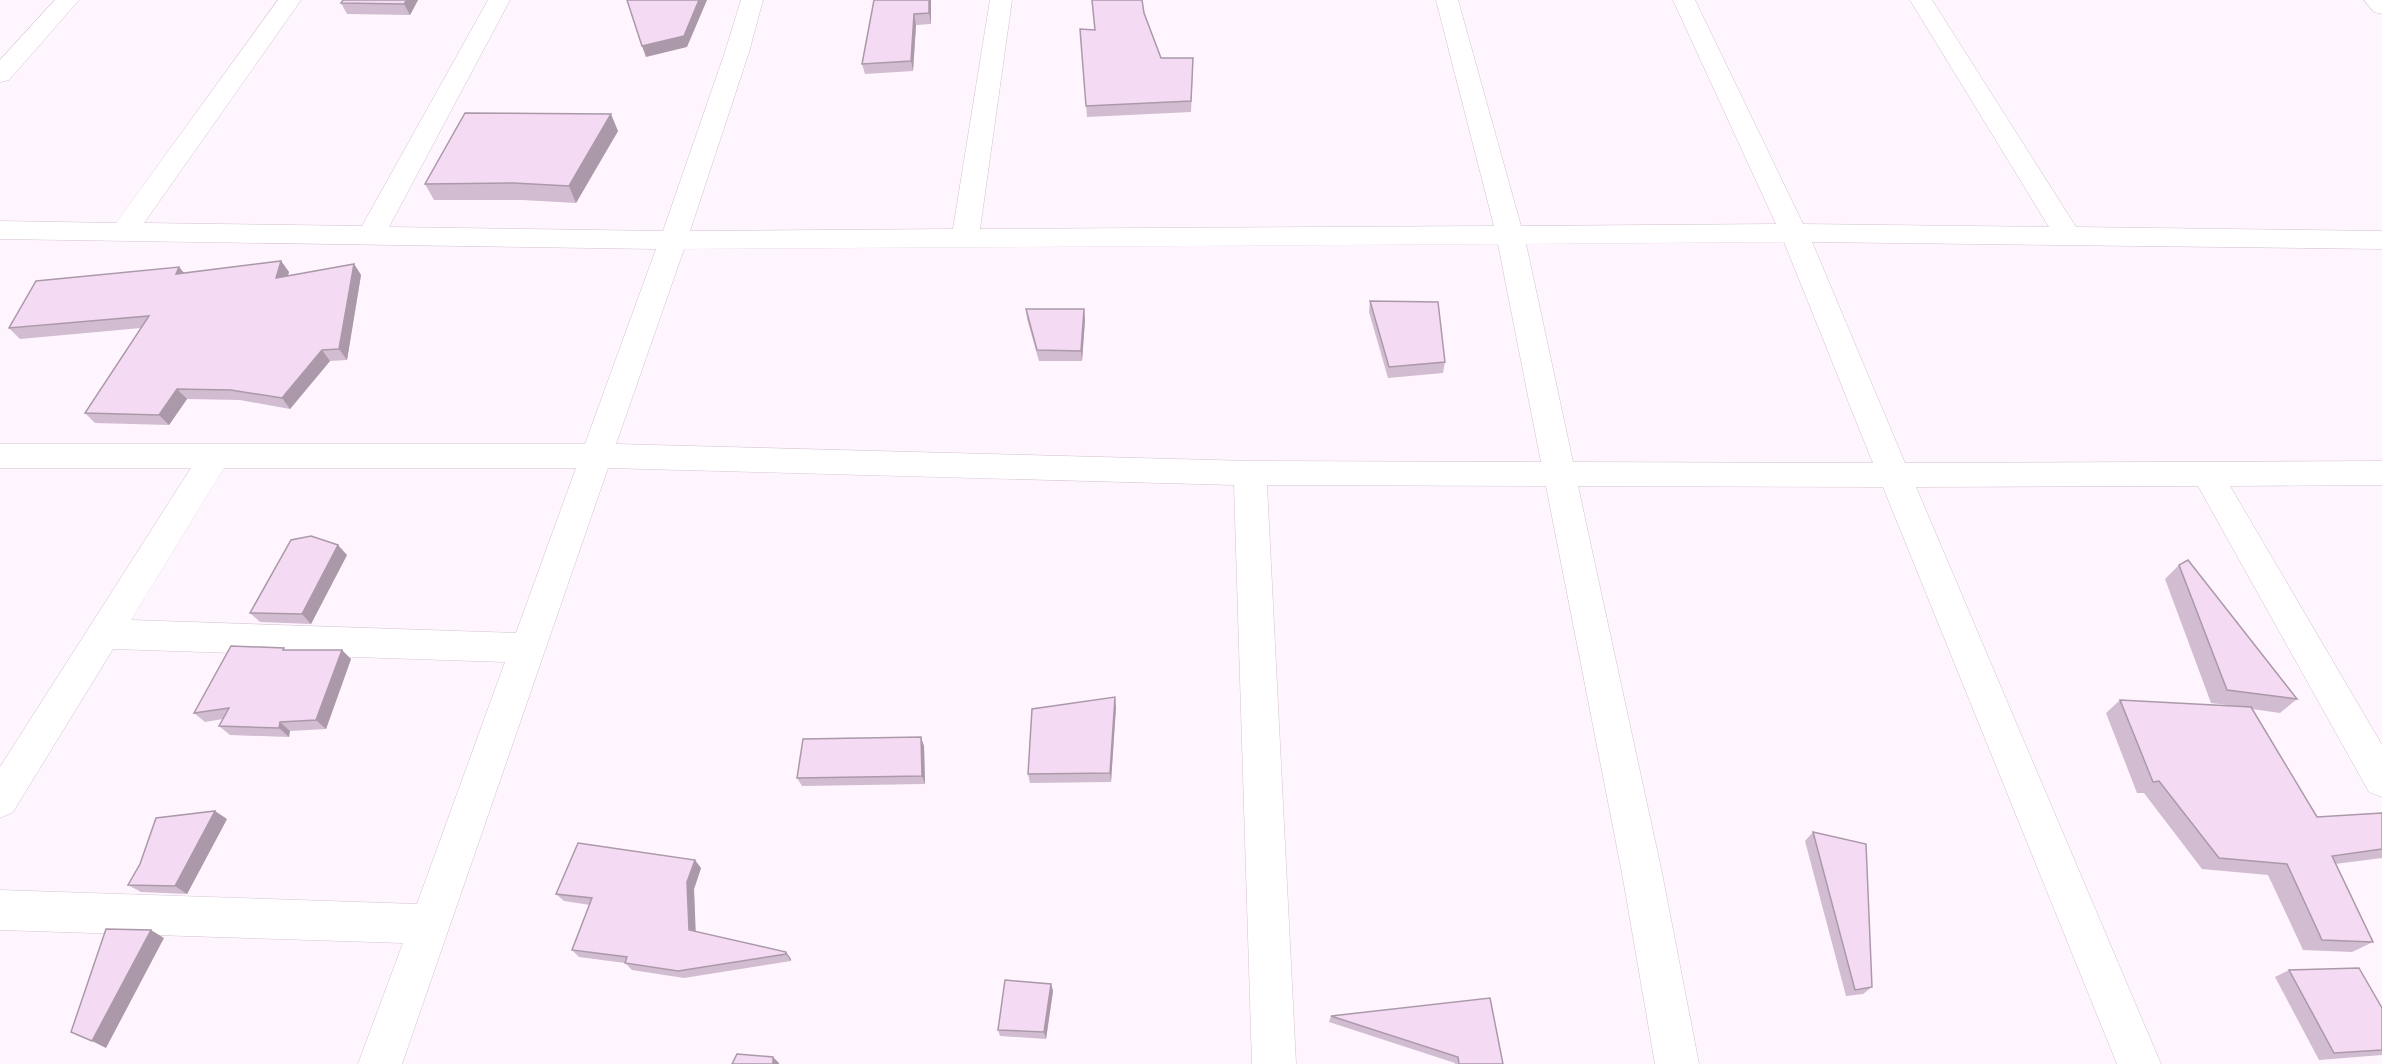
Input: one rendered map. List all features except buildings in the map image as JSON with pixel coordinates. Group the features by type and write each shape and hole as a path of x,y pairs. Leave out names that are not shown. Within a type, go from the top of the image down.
{"street":[{"path":"0,75 68,0"},
{"path":"124,231 290,0"},
{"path":"370,235 499,0"},
{"path":"380,1064 673,240 737,52 752,0"},
{"path":"965,239 1001,0"},
{"path":"1447,0 1510,235 1642,873 1677,1064"},
{"path":"1683,0 1794,232 2139,1064"},
{"path":"1921,0 2068,236"},
{"path":"2375,0 2382,7"},
{"path":"0,230 673,240 1794,232 2382,240"},
{"path":"0,456 596,456 1250,472 1894,475 2382,473"},
{"path":"0,800 215,456"},
{"path":"1250,472 1274,1064"},
{"path":"2207,474 2382,780"},
{"path":"103,634 528,648"},
{"path":"0,910 430,924"}]}
